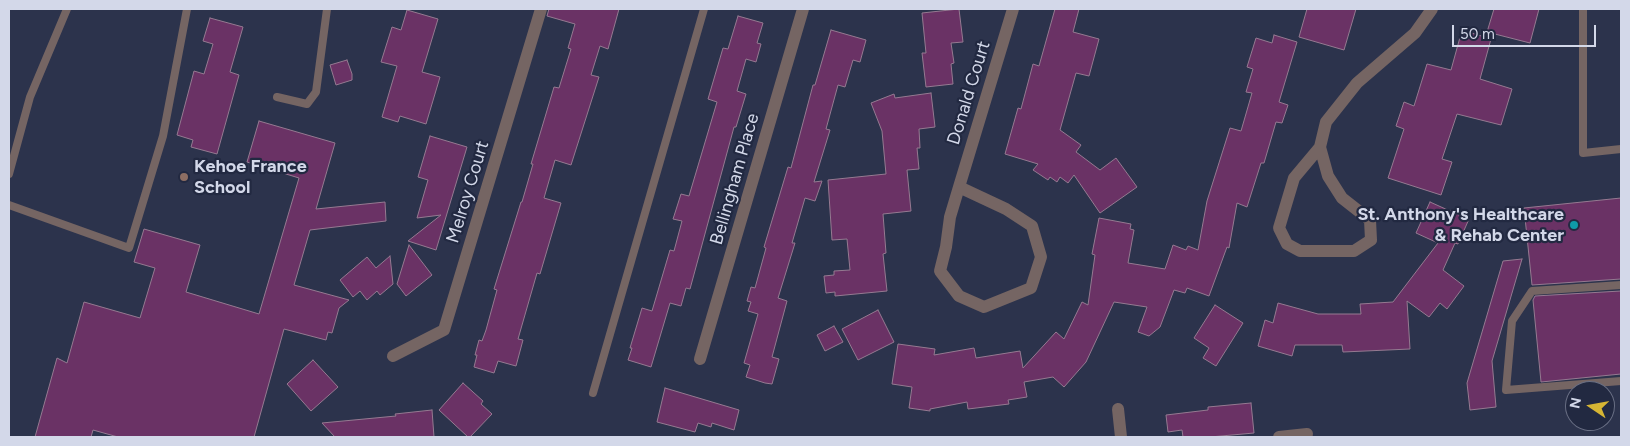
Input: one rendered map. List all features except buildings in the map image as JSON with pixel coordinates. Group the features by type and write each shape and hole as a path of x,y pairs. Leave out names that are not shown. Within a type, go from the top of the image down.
{"street":[{"name":"Melroy Court","path":"393,356 444,330 541,9"},
{"name":"Bellingham Place","path":"700,359 803,9"},
{"name":"Donald Court","path":"959,187 1006,209 1032,226 1041,258 1031,288 984,307 959,296 940,271 946,247 950,217 959,187 1013,9"},
{"path":"1320,147 1328,176 1342,198 1370,220 1371,240 1354,251 1300,250 1287,244 1279,228 1294,178 1320,147 1326,122 1357,83 1415,33 1432,9"},
{"path":"1118,409 1121,437"},
{"path":"1279,437 1307,434"}],"lane":[{"path":"9,174 30,97 67,9"},
{"path":"9,205 129,248 162,136 188,9"},
{"path":"277,98 307,104 316,92 326,9"},
{"path":"593,393 704,9"},
{"path":"1583,9 1583,153 1621,149"},
{"path":"1621,285 1532,291 1512,321 1506,390 1621,381"}],"place":[{"name":"Kehoe France School","path":"184,177"},
{"name":"St. Anthony's Healthcare & Rehab Center","path":"1574,225"}]}
